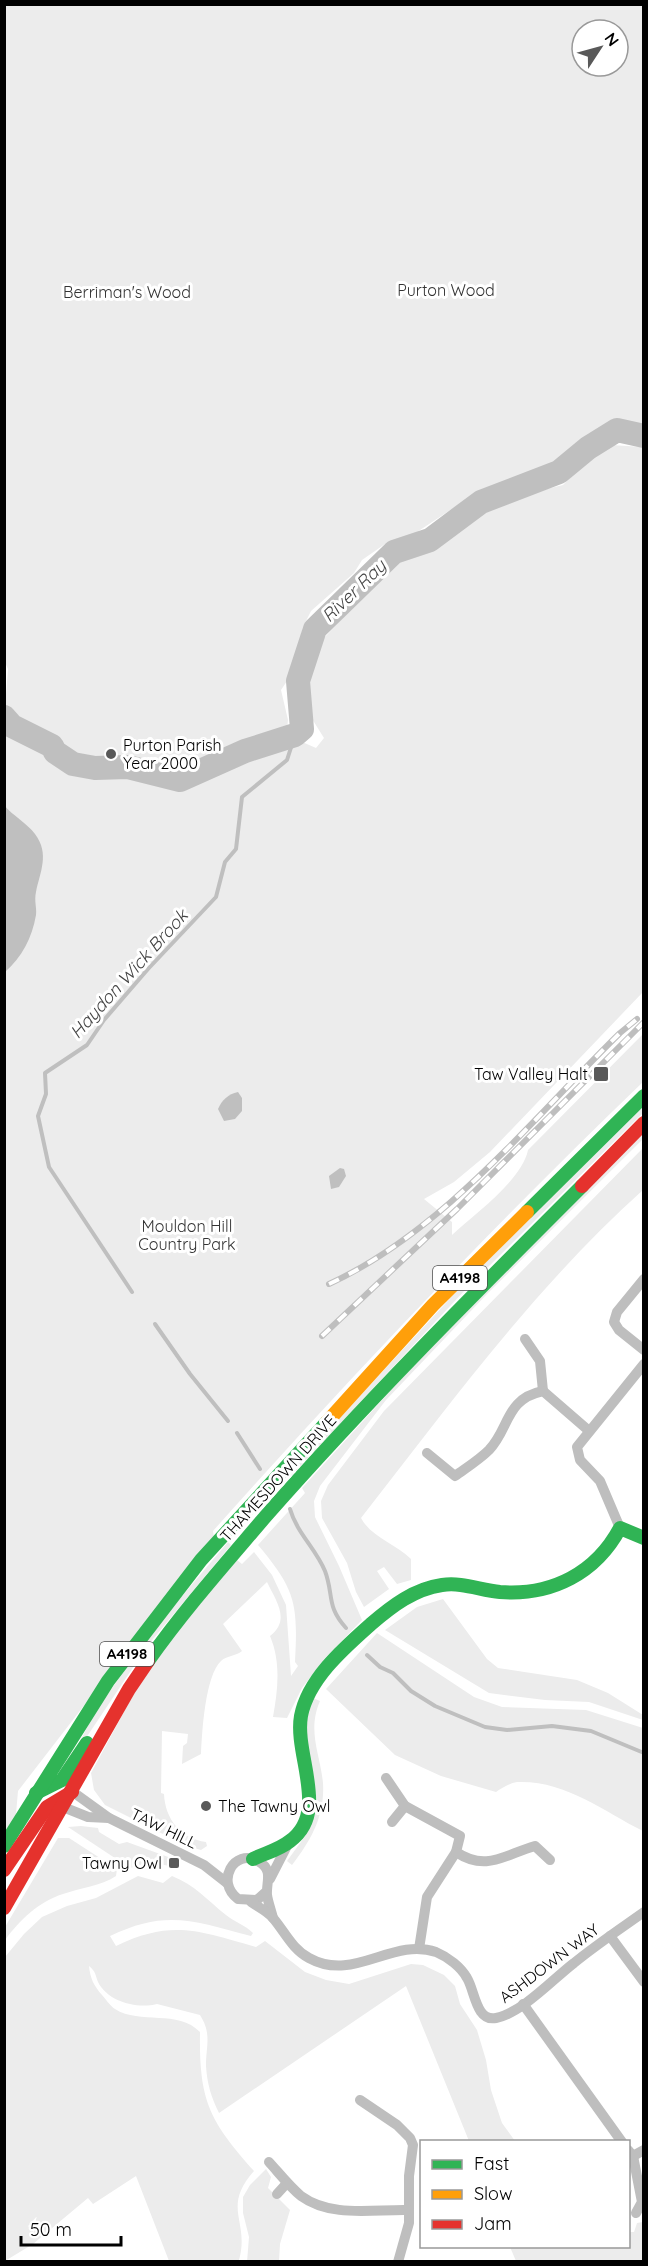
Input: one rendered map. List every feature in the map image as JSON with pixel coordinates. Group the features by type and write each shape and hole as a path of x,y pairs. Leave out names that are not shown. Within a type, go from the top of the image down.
{"main road":[{"name":"THAMESDOWN DRIVE","path":"4,1846 36,1793 52,1780 122,1662 171,1597 220,1539 284,1466 433,1305 644,1096"},
{"name":"THAMESDOWN DRIVE","path":"4,1908 58,1804 73,1792 129,1689 167,1633 233,1553 429,1338 644,1123"},
{"path":"253,1859 289,1842 298,1833 309,1803 309,1788 300,1737 303,1709 319,1680 358,1637 406,1598 435,1587 470,1584 499,1592 515,1592 557,1586 582,1574 597,1562 613,1544 620,1528 644,1538"},
{"path":"52,1780 66,1777 95,1730 129,1689"},
{"path":"52,1780 73,1792"},
{"path":"36,1793 58,1804"},
{"path":"4,1870 21,1849 45,1810 58,1804"}],"street":[{"path":"644,1279 617,1312 614,1322 619,1330 644,1350"},
{"path":"525,1340 540,1361 543,1391 588,1430"},
{"path":"620,1528 600,1481 578,1456 579,1442 644,1364"},
{"path":"427,1453 455,1476 488,1450 514,1407 533,1393 543,1391"},
{"path":"386,1778 405,1806 458,1834 460,1839 456,1852 427,1897 419,1949"},
{"name":"TAW HILL","path":"73,1792 109,1818 204,1865 227,1883"},
{"name":"TAW HILL","path":"58,1804 88,1817 109,1818"},
{"path":"392,1822 405,1806"},
{"name":"ASHDOWN WAY","path":"273,1918 267,1891 270,1879 289,1842"},
{"path":"456,1852 468,1860 489,1862 535,1846 550,1860"},
{"path":"227,1883 232,1866 239,1861 253,1859 264,1866 270,1879"},
{"name":"TAW HILL","path":"204,1865 232,1866"},
{"name":"ASHDOWN WAY","path":"227,1883 233,1896 244,1902 251,1902 273,1918 301,1953 329,1966 357,1965 398,1951 419,1949 435,1952 454,1963 466,1976 478,2007 487,2018 507,2014 523,2004 644,1912"},
{"path":"251,1902 267,1891"},
{"path":"610,1936 644,1982"},
{"path":"523,2004 621,2140"},
{"path":"360,2100 397,2125 412,2141 409,2223 398,2262"},
{"path":"635,2152 642,2202 636,2212"},
{"path":"268,2162 287,2183 310,2202 334,2210 409,2210"},
{"path":"277,2194 287,2183"}],"green space":[{"name":"Purton Wood","path":"5,4 643,5 643,431 621,426 602,428 588,434 560,457 548,473 479,491 408,538 385,544 362,560 354,573 311,611 303,627 291,675 281,690 288,720 287,729 277,736 236,746 179,779 161,778 119,764 89,766 73,762 40,727 16,721 5,707 8,669 4,660"},
{"name":"Mouldon Hill Country Park","path":"611,445 643,447 643,992 490,1152 454,1182 424,1199 452,1222 452,1235 507,1185 517,1173 528,1150 643,1034 643,1082 424,1302 213,1531 214,1537 18,1791 16,1814 5,1836 5,711 16,724 45,739 70,765 89,769 132,772 163,783 188,783 222,761 300,741 316,748 324,738 309,714 308,680 323,639 400,557 441,537 478,513 518,496 563,485 591,457"},
{"path":"643,1107 643,1113 466,1289 291,1476 289,1473 455,1293"},
{"path":"643,1134 643,1139 488,1293 386,1400 320,1486 314,1501 315,1517 362,1620 325,1658 302,1688 287,1718 273,1717 278,1676 276,1656 270,1636 276,1630 281,1617 267,1582 223,1624 242,1651 221,1661 211,1679 205,1705 201,1754 182,1764 183,1746 187,1743 188,1734 162,1731 161,1793 164,1794 167,1812 182,1832 189,1837 206,1842 207,1846 201,1850 187,1846 105,1805 94,1790 91,1773 139,1684 186,1620 237,1560 242,1564 254,1552 272,1575 286,1605 291,1676 298,1666 295,1662 296,1626 292,1599 280,1574 258,1545 305,1493 302,1488 425,1353"},
{"path":"643,1148 643,1190 566,1266 530,1306 361,1518 365,1525 377,1535 411,1559 411,1580 397,1584 384,1567 377,1571 389,1589 364,1607 356,1592 347,1563 322,1518 321,1501 328,1485 384,1411"},
{"path":"228,1542 231,1545 148,1645 68,1765 96,1710 161,1621"},
{"path":"443,1599 487,1659 498,1668 577,1680 608,1693 643,1715 643,1720 589,1702 545,1700 489,1693 385,1630 417,1607"},
{"path":"377,1633 474,1697 502,1707 586,1710 643,1728 643,1831 583,1798 551,1786 517,1782 496,1792 441,1776 395,1755 326,1689"},
{"path":"313,1698 320,1701 316,1712 314,1732 323,1783 322,1806 311,1837 292,1865 287,1861 306,1835 316,1795 305,1728"},
{"path":"68,1827 98,1828 99,1832 119,1844 127,1842 171,1858 169,1866 151,1862 130,1868"},
{"path":"58,1838 69,1838 117,1869 116,1876 104,1882 54,1897 23,1919 5,1940 5,1927"},
{"path":"138,1876 163,1883 172,1876 194,1888 226,1915 253,1933 251,1936 196,1922 164,1920 148,1922 110,1936 116,1946 153,1933 186,1930 256,1947 265,1941 305,1972 326,1980 349,1984 411,1964 423,1965 444,1975 455,1986 460,2004 477,2030 486,2060 491,2090 502,2123 514,2140 469,2140 406,1986 219,2113 208,2084 206,2066 208,2040 200,2015 157,2004 132,2005 116,1999 103,1989 89,1966 90,1974 99,1992 115,2009 136,2016 181,2021 200,2032 202,2076 210,2108 226,2137 254,2171 239,2195 241,2246 239,2260 242,2261 169,2261 136,2176 93,2204 88,2198 33,2244 5,2261 5,1957 42,1917 67,1906 96,1898"},
{"path":"266,2169 271,2177 268,2188 290,2210 280,2244 279,2261 247,2262 249,2237 243,2213 243,2197 250,2185"},
{"path":"643,2222 643,2261 516,2261 510,2248 630,2248 630,2232 634,2232 637,2223"}],"shaded area":[{"path":"4,805 35,834 40,841 43,856 35,895 36,915 32,932 21,953 5,972"},
{"path":"238,1092 242,1098 242,1111 235,1119 224,1121 218,1109 226,1098"},
{"path":"340,1168 344,1169 346,1176 339,1187 331,1189 329,1176"}],"waterway":[{"name":"River Ray","path":"4,717 12,726 52,746 55,752 73,764 95,768 128,767 180,780 245,751 295,735 302,729 298,681 315,629 394,552 430,540 481,502 559,472 588,448 617,430 644,436"},
{"name":"Haydon Wick Brook","path":"132,1292 49,1167 38,1116 46,1094 45,1073 87,1045 104,1020 148,969 216,897 225,862 236,849 242,797 287,760 295,735"},
{"name":"Haydon Wick Brook","path":"155,1324 190,1374 228,1421"},
{"name":"Haydon Wick Brook","path":"237,1433 260,1469"},
{"name":"Haydon Wick Brook","path":"290,1509 297,1526 325,1571 333,1607 346,1628"},
{"name":"Haydon Wick Brook","path":"367,1655 380,1667 393,1673 411,1691 435,1706 485,1727 507,1730 552,1726 591,1731 644,1753"}],"railway":[{"path":"329,1284 371,1262 410,1235 448,1204 519,1137 620,1033 637,1019"},
{"path":"322,1336 457,1209 644,1022"}],"traffic: fast":[{"path":"527,1212 644,1096"},
{"path":"148,1661 205,1588 303,1474 421,1349 582,1186"},
{"path":"4,1846 108,1681 201,1560 327,1422"},
{"path":"253,1859 286,1844 302,1829 308,1815 309,1799 300,1731 305,1702 328,1665 379,1617 413,1594 442,1585 500,1592 537,1590 554,1585 585,1569 598,1558 620,1528 644,1538"},
{"path":"36,1793 62,1780 87,1743"}],"traffic: slow":[{"path":"327,1422 433,1305 527,1212"}],"traffic: jam":[{"path":"582,1186 644,1123"},
{"path":"4,1908 129,1689 148,1661"},
{"path":"4,1870 47,1807 72,1792"}],"place":[{"name":"Purton Parish Year 2000","path":"111,754"},
{"name":"Taw Valley Halt","path":"601,1074"},
{"name":"The Tawny Owl","path":"206,1806"},
{"name":"Tawny Owl","path":"174,1863"}],"park label":[{"name":"Berriman's Wood","path":"127,292"}]}
